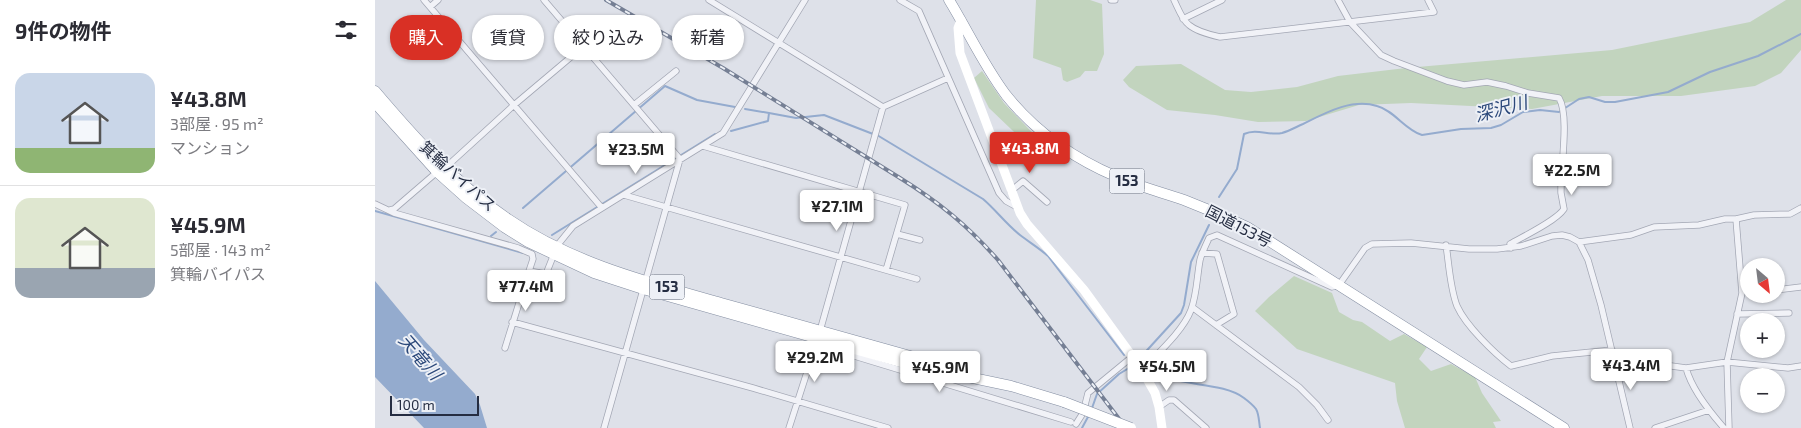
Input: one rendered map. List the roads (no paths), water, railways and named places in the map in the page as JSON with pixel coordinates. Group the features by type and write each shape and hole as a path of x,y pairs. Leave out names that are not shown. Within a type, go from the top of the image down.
{"highway":[{"name":"国道153号","path":"949,0 1006,94 1031,122 1059,145 1093,166 1116,177 1196,204 1233,220 1263,237 1564,428"},
{"name":"箕輪バイパス","path":"375,92 441,170"},
{"name":"箕輪バイパス","path":"376,106 441,170 555,251 590,262 645,285 818,337 1007,383 1011,386 1064,402 1131,428"}],"main road":[{"path":"961,20 958,28 960,53 1017,208 1027,224 1065,267 1134,358 1149,381 1159,407 1162,428"}],"street":[{"path":"424,0 600,206"},
{"path":"430,7 438,0"},
{"path":"544,0 557,15"},
{"path":"709,0 883,107"},
{"path":"529,271 545,274 563,236 600,206 624,195 679,157 703,146 723,133 805,0"},
{"path":"901,0 919,11 999,193 1006,201 1017,208"},
{"path":"1175,0 1183,19 1189,26 1212,36 1220,37 1434,12 1428,0"},
{"path":"1183,19 1222,0"},
{"path":"1338,0 1350,22 1381,55 1404,65 1464,85 1487,82 1528,93 1559,98 1563,114 1564,160 1561,193 1564,209 1556,217 1510,244 1511,248"},
{"path":"390,210 394,209 441,170 567,60"},
{"path":"596,60 679,157"},
{"path":"637,108 676,71"},
{"path":"789,428 799,402 883,107 948,78"},
{"path":"703,146 905,204 886,270"},
{"path":"604,428 668,207 679,157"},
{"path":"1011,192 1023,182 1047,202"},
{"path":"624,195 917,279"},
{"path":"375,204 394,213 518,248 532,254 533,259 505,348"},
{"path":"1141,369 1184,322 1192,308 1201,255 1209,238 1217,235 1332,287 1339,285 1365,248 1372,244 1411,242 1497,250 1511,248 1552,236 1562,235 1579,242 1631,235 1654,227 1699,225 1753,215 1790,214 1801,208"},
{"path":"1736,219 1740,268"},
{"path":"897,234 920,240"},
{"path":"1579,242 1588,260 1601,305 1630,428"},
{"path":"1446,245 1457,306 1475,331 1511,366 1552,356 1612,350"},
{"path":"1201,255 1217,254 1234,314 1216,325"},
{"path":"1785,289 1801,287"},
{"path":"1729,428 1727,362 1740,301"},
{"path":"1192,308 1299,387 1309,396 1328,420"},
{"path":"1737,314 1789,313"},
{"path":"512,322 888,428"},
{"path":"818,337 1074,423 1083,414 1088,394 1134,358"},
{"path":"1614,358 1686,368 1727,362 1788,368 1801,366"},
{"path":"1686,368 1688,376 1709,410 1724,428"},
{"path":"1159,407 1169,400 1174,400 1207,428"},
{"path":"1655,428 1709,410"}],"water":[{"name":"天竜川","path":"375,281 424,340 475,394 487,428 424,428 375,377"}],"waterway":[{"name":"深沢川","path":"1219,197 1237,169 1244,134 1249,132 1282,133 1329,111 1358,104 1368,104 1383,108 1410,129 1422,135 1461,129 1491,128 1501,125 1523,112 1540,110 1559,112 1579,99 1589,97 1605,102 1615,102 1668,92 1710,72 1758,56 1801,34"},
{"path":"523,208 665,86 697,100 735,107"},
{"path":"745,109 769,113"},
{"path":"731,131 768,121 769,113 796,118 824,115 873,134"},
{"path":"552,235 715,134"},
{"path":"877,135 983,199 1015,231 1048,256 1124,355"},
{"path":"375,211 523,253"},
{"name":"深沢川","path":"1139,359 1181,313 1191,262 1209,225"},
{"path":"491,236 496,232"},
{"name":"深沢川","path":"1092,408 1097,394 1119,374 1134,365"},
{"path":"1150,365 1157,373 1167,378 1221,388 1244,398 1256,409 1260,428"},
{"name":"深沢川","path":"1082,428 1089,415"}],"railway":[{"path":"606,0 723,68 900,178 928,196 952,215 998,260 1126,428"}]}
